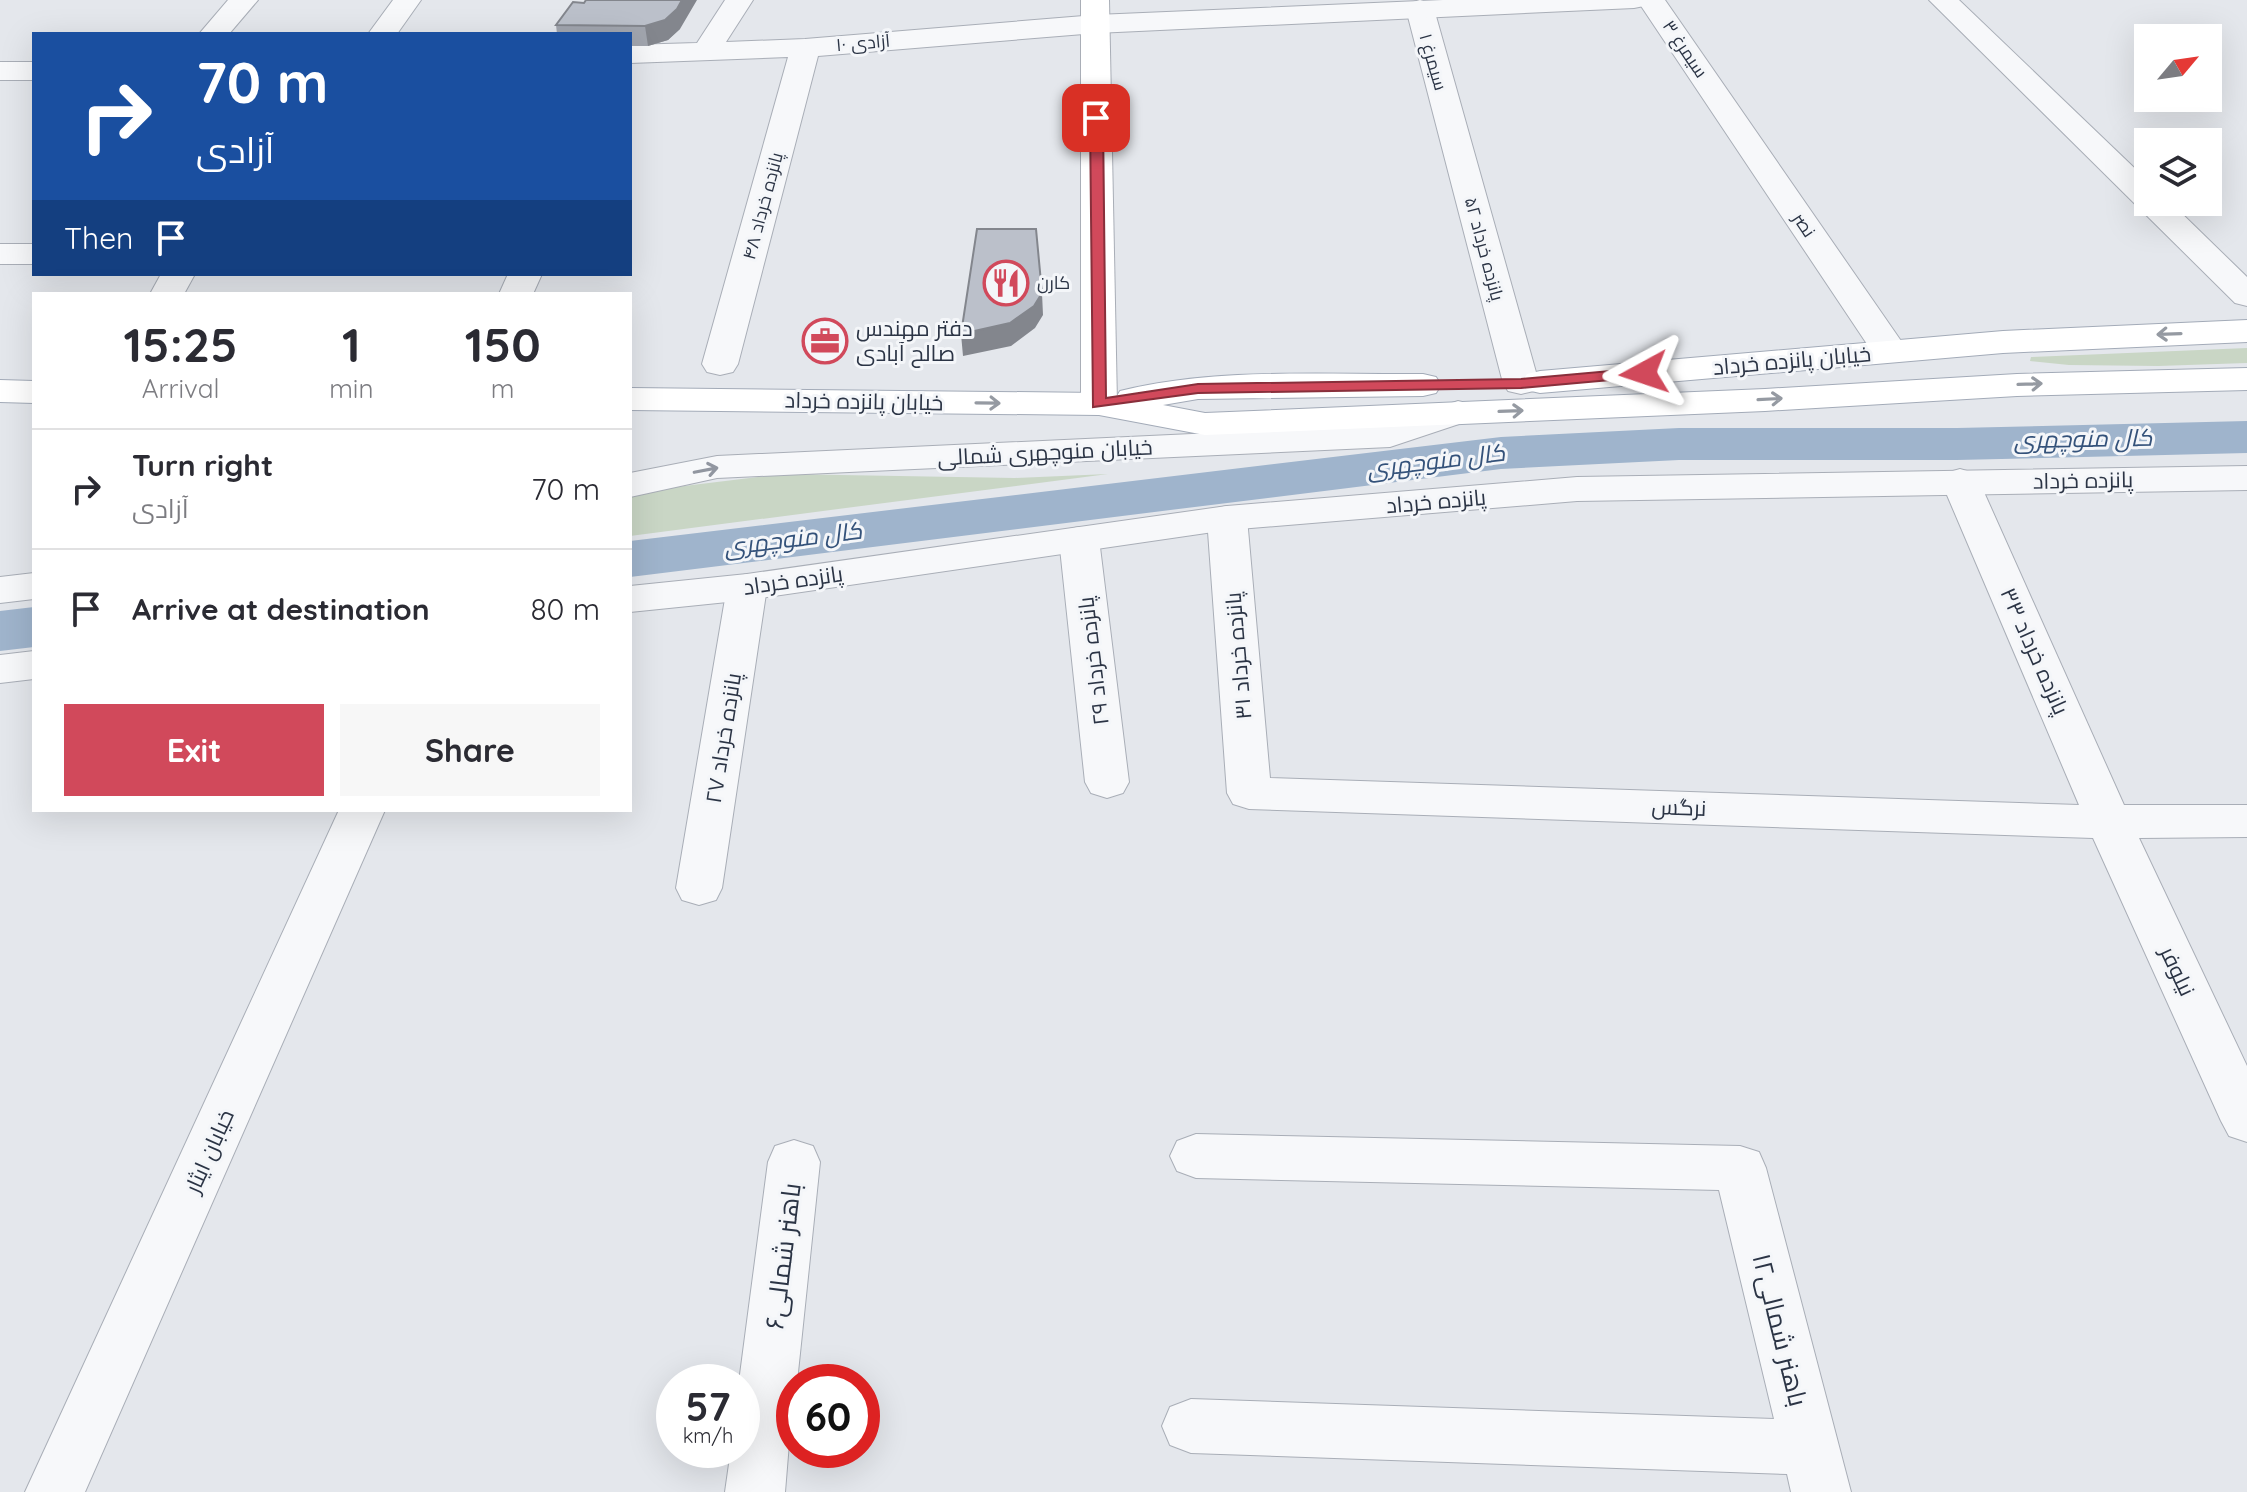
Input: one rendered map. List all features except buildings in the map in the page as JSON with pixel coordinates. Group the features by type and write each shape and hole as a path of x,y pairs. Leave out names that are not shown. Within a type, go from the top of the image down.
{"main road":[{"path":"1095,12 1099,404"},
{"name":"خیابان پانزده خرداد","path":"632,399 1099,404 1198,388 1521,383 2003,342 2247,331"},
{"name":"خیابان پانزده خرداد","path":"1099,404 1205,424 1749,401 2017,385 2247,379"},
{"path":"0,391 32,392"}],"street":[{"path":"215,32 244,0"},
{"path":"383,32 407,0"},
{"path":"706,51 739,0"},
{"name":"آزادی ۱۰","path":"632,54 805,48 1095,12 1420,9 1634,0"},
{"name":"سیمرغ ۳","path":"1651,0 1719,98"},
{"path":"1943,0 2134,186"},
{"name":"سیمرغ ۱","path":"1420,9 1447,114"},
{"name":"پانزده خرداد ۴۸","path":"720,364 805,48"},
{"path":"0,71 32,71"},
{"name":"نصر","path":"1719,98 1890,351"},
{"name":"پانزده خرداد ۵۲","path":"1447,114 1521,383"},
{"path":"2164,216 2247,296"},
{"path":"0,254 32,254"},
{"name":"خیابان منوچهری شمالی","path":"632,485 717,467 1390,436 1458,412"},
{"name":"پانزده خرداد","path":"632,599 747,587 1227,518 1577,489 2247,478"},
{"name":"پانزده خرداد ۳۳","path":"1960,481 2109,822"},
{"name":"پانزده خرداد ۳۱","path":"1227,518 1249,793"},
{"name":"پانزده خرداد ۲۹","path":"1079,539 1107,782"},
{"path":"0,590 32,586"},
{"name":"پانزده خرداد ۲۷","path":"699,888 747,587"},
{"path":"0,669 32,665"},
{"name":"نرگس","path":"1249,793 2109,822 2247,821"},
{"name":"خیابان ایثار","path":"55,1492 361,812"},
{"name":"نیلوفر","path":"2109,822 2247,1121"},
{"name":"باهنر شمالی۱۲","path":"1196,1156 1740,1168 1815,1470"},
{"name":"باهنر شمالی۶","path":"755,1492 794,1162"},
{"path":"1191,1426 1815,1470"}],"green space":[{"path":"2247,348 2247,363 2158,366 2069,365 2030,361 2031,357"},
{"path":"782,474 1015,478 1108,474 632,536 632,497 676,487"}],"waterway":[{"name":"کال منوچهری","path":"632,559 1501,453 1679,444 1957,444 2247,437"},
{"name":"کال منوچهری","path":"0,631 32,627"}],"place":[{"name":"کارن","path":"1006,283"},
{"name":"دفتر مهندس صالح آبادی","path":"825,341"}],"route":[{"path":"1096,118 1099,404 1198,388 1521,383 1644,373"}]}
